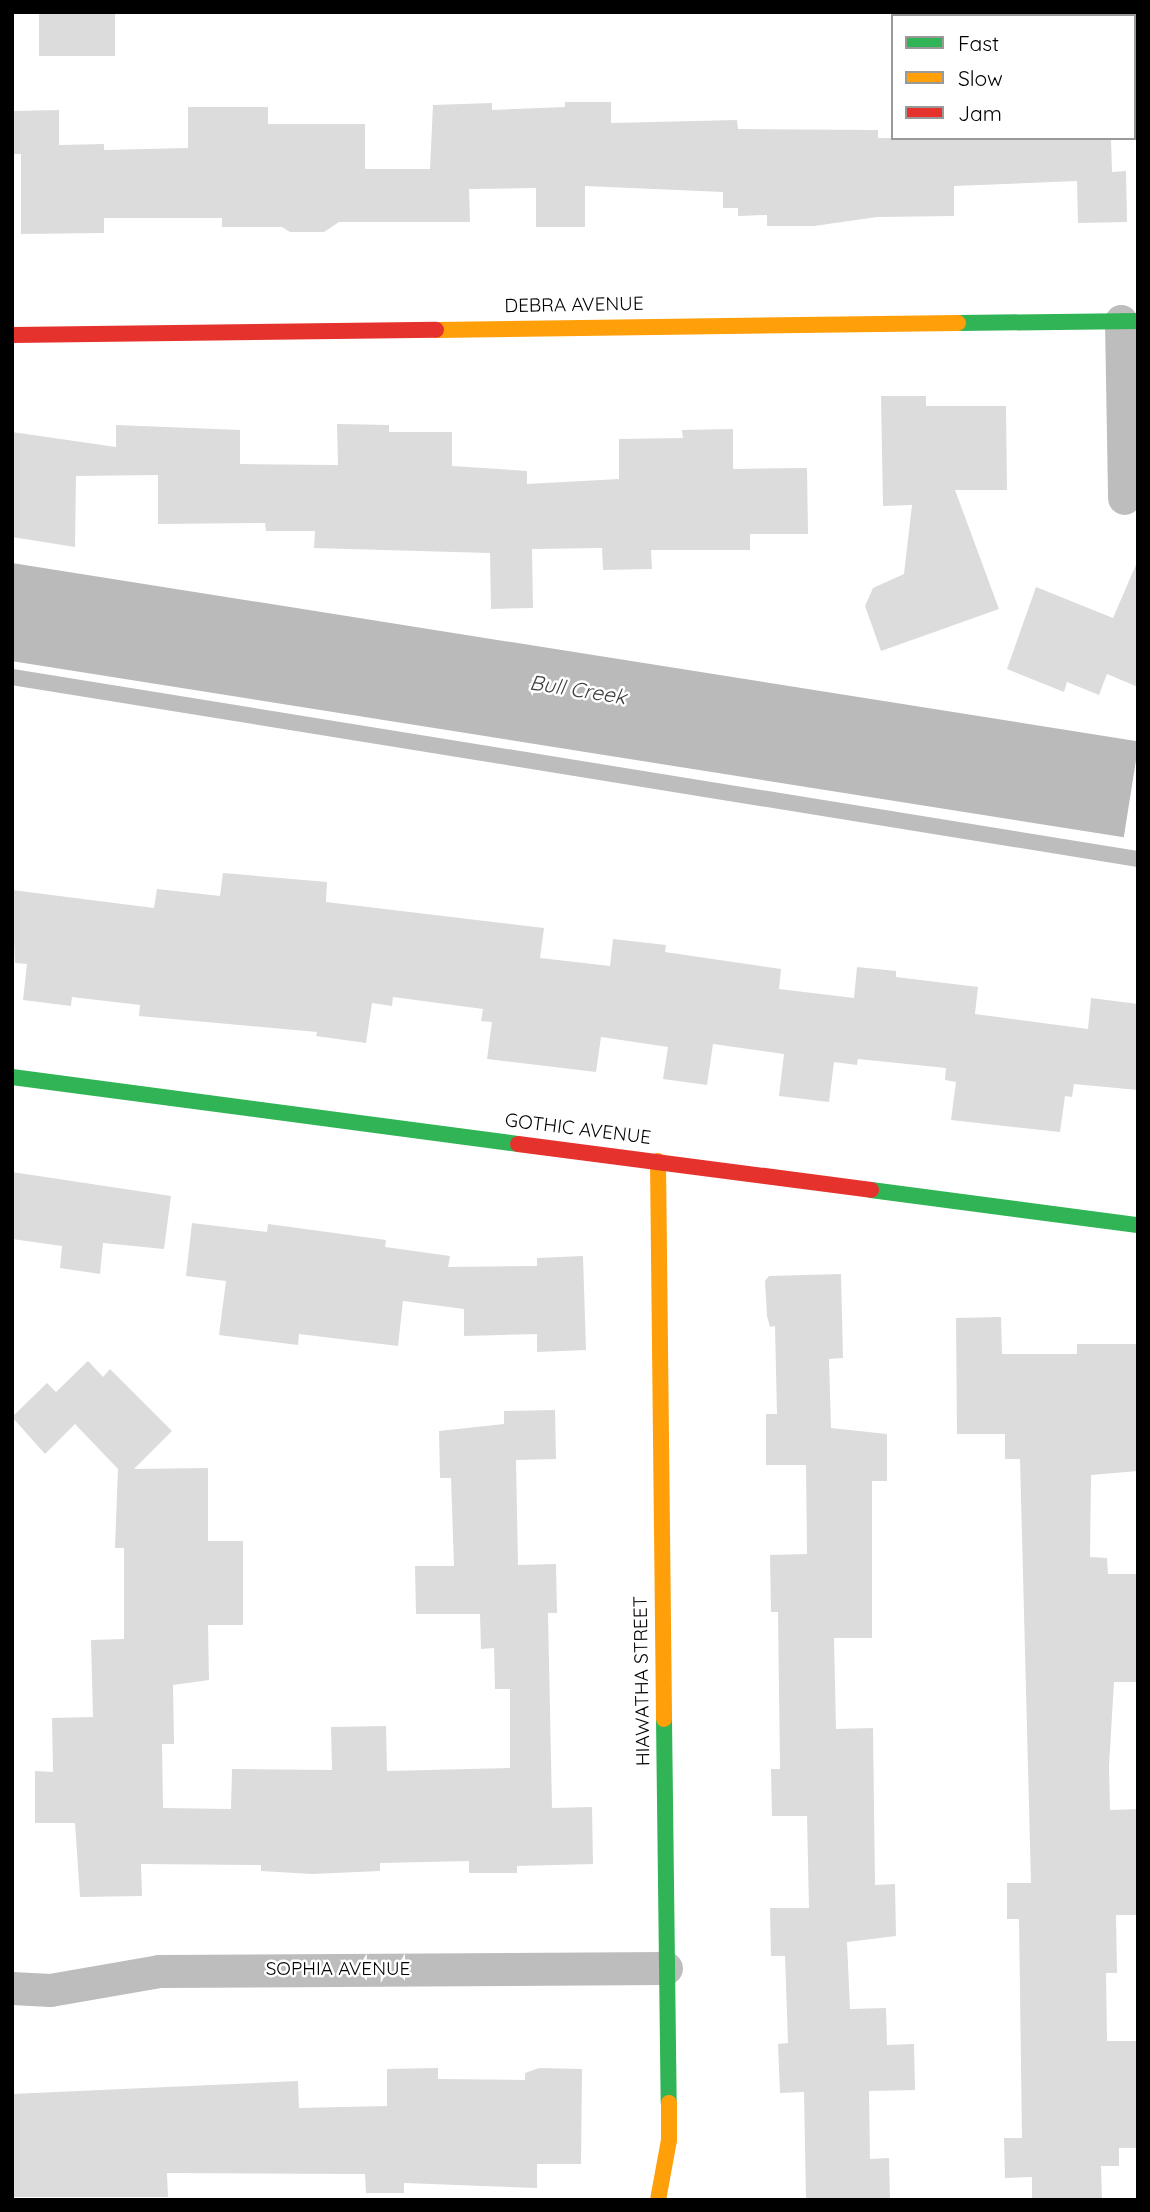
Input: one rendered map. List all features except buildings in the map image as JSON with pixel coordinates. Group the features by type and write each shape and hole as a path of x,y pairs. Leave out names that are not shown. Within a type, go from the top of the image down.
{"street":[{"name":"DEBRA AVENUE","path":"12,335 1130,321"},
{"path":"1124,498 1130,321"},
{"name":"GOTHIC AVENUE","path":"12,1077 1138,1225"},
{"name":"HIAWATHA STREET","path":"658,1161 669,2140 659,2200"},
{"name":"SOPHIA AVENUE","path":"12,1988 50,1990 159,1971 666,1968"}],"lane":[{"path":"12,677 1138,859"}],"water":[{"name":"Bull Creek","path":"12,563 1138,741 1124,837 12,661"}],"traffic: fast":[{"path":"958,323 1138,321"},
{"path":"12,1077 518,1144"},
{"path":"871,1190 1138,1225"},
{"path":"664,1719 669,2103"}],"traffic: slow":[{"path":"436,330 958,323"},
{"path":"658,1161 664,1719"},
{"path":"658,2200 669,2140 669,2103"}],"traffic: jam":[{"path":"12,335 436,330"},
{"path":"518,1144 871,1190"}]}
